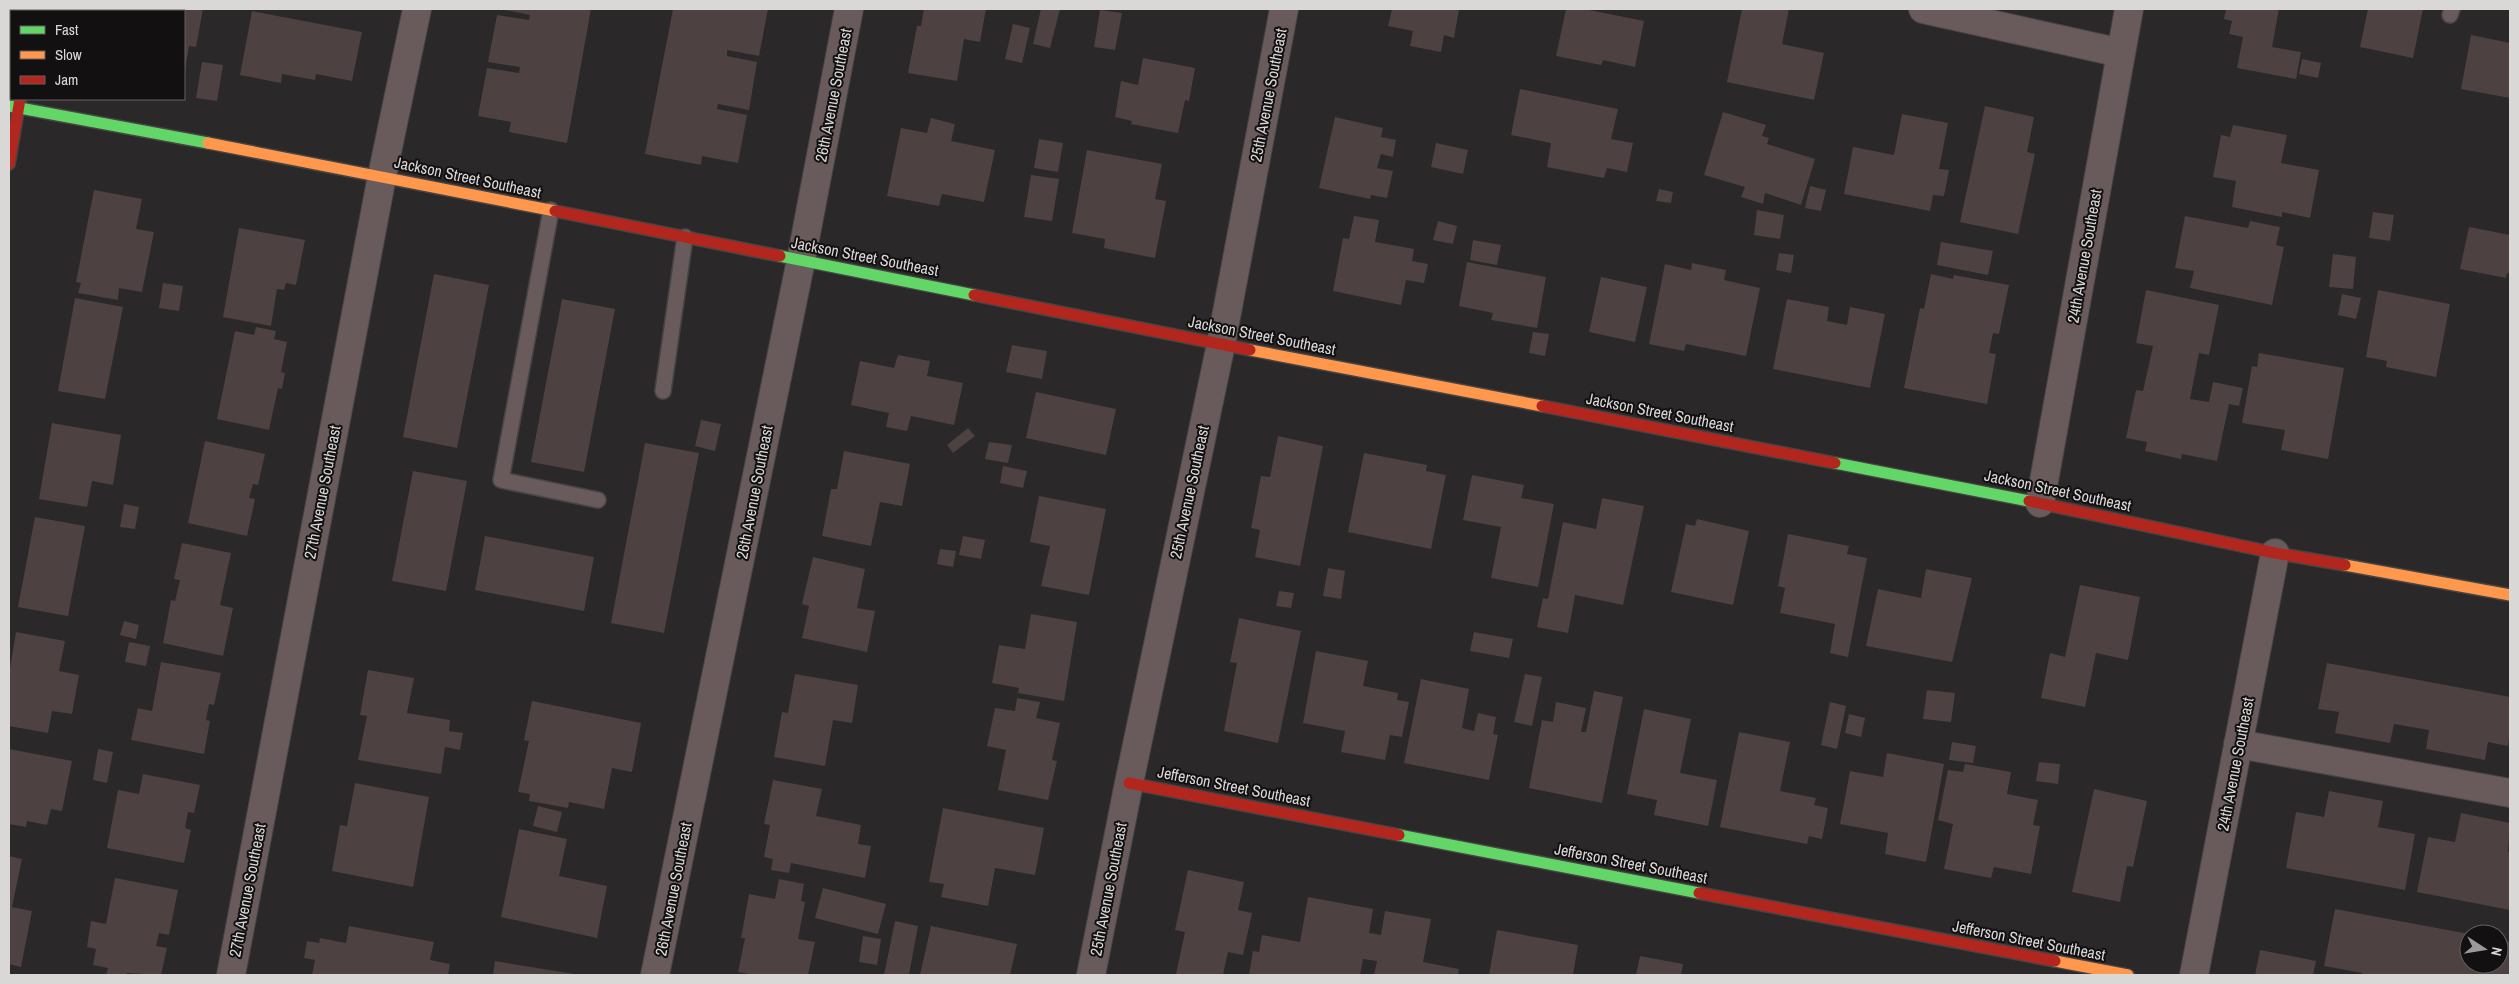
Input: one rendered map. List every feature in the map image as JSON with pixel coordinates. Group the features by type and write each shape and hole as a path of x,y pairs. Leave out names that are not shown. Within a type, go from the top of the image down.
{"street":[{"name":"27th Avenue Southeast","path":"231,975 382,176 417,9"},
{"name":"26th Avenue Southeast","path":"655,975 801,260 849,9"},
{"name":"25th Avenue Southeast","path":"1091,975 1220,344 1284,9"},
{"path":"1923,9 2121,53"},
{"name":"24th Avenue Southeast","path":"2040,502 2129,9"},
{"name":"Jackson Street Southeast","path":"16,104 1220,344 2040,502 2275,553 2510,595"},
{"path":"9,164 16,104"},
{"name":"24th Avenue Southeast","path":"2194,975 2275,553"},
{"path":"2238,744 2510,794"},
{"name":"Jefferson Street Southeast","path":"1129,783 2128,975"}],"lane":[{"path":"550,210 501,480 598,500"},
{"path":"663,391 685,237"}],"building":[{"path":"203,9 196,47 189,46 185,70 185,10 124,10"},
{"path":"500,9 591,9 567,143 509,132 511,122 478,116 487,68 519,73 520,67 488,62 497,15 529,20 530,15"},
{"path":"673,9 768,9 759,56 727,50 727,56 757,62 749,110 718,104 717,109 747,115 738,163 702,156 701,165 645,154"},
{"path":"924,9 986,9 980,42 964,39 957,81 908,73 917,26 921,26"},
{"path":"1041,9 1060,9 1050,48 1033,44"},
{"path":"1392,9 1459,9 1454,38 1444,35 1441,52 1410,46 1413,31 1388,26"},
{"path":"1566,9 1584,9 1644,21 1635,67 1603,60 1601,65 1556,56"},
{"path":"1742,9 1789,9 1782,44 1824,53 1814,100 1727,82"},
{"path":"2226,9 2279,9 2272,47 2301,52 2296,79 2237,68 2243,37 2229,34 2232,21 2224,19"},
{"path":"2368,9 2423,9 2413,58 2360,47"},
{"path":"1100,10 1122,13 1115,50 1094,47"},
{"path":"252,11 362,32 352,81 316,74 315,80 282,74 281,83 240,75"},
{"path":"1013,24 1030,28 1022,63 1005,59"},
{"path":"2471,35 2510,43 2510,98 2461,89"},
{"path":"1143,58 1195,68 1189,101 1185,100 1178,133 1131,124 1132,121 1115,117 1121,81 1138,85"},
{"path":"2302,59 2321,63 2318,78 2299,74"},
{"path":"202,62 223,65 217,101 196,98"},
{"path":"1520,89 1618,109 1611,139 1633,143 1627,172 1607,168 1604,178 1547,167 1551,143 1511,135"},
{"path":"1985,106 2034,117 2027,152 2035,154 2018,234 1960,222"},
{"path":"1723,112 1766,125 1762,136 1769,138 1767,144 1815,159 1801,205 1765,193 1763,204 1741,197 1745,187 1704,175"},
{"path":"1902,114 1948,123 1939,169 1949,170 1944,196 1933,195 1930,211 1844,194 1853,147 1894,155"},
{"path":"1335,117 1383,128 1381,137 1396,140 1393,157 1381,154 1377,168 1393,171 1387,198 1371,195 1370,199 1319,188"},
{"path":"931,118 955,124 951,141 995,150 984,202 942,194 939,206 887,196 901,128 927,133"},
{"path":"2233,125 2287,135 2281,163 2319,170 2310,218 2282,212 2282,217 2232,207 2236,181 2213,177 2221,135 2230,137"},
{"path":"1039,139 1063,143 1058,172 1034,168"},
{"path":"1436,143 1468,150 1463,174 1431,167"},
{"path":"1087,150 1162,164 1155,199 1166,201 1155,258 1104,248 1105,239 1072,233"},
{"path":"1031,175 1059,179 1052,221 1024,217"},
{"path":"1810,186 1826,190 1821,211 1805,208"},
{"path":"1659,189 1673,192 1671,203 1656,201"},
{"path":"94,190 142,199 136,229 154,232 142,292 119,288 118,300 78,293 81,283 76,282"},
{"path":"1757,210 1784,215 1780,239 1754,235"},
{"path":"2373,212 2394,215 2390,241 2369,238"},
{"path":"1354,216 1379,220 1375,242 1414,249 1412,261 1428,264 1424,283 1406,280 1401,305 1333,291 1343,238 1349,239"},
{"path":"2185,216 2248,228 2250,221 2280,227 2276,245 2284,247 2272,305 2190,288 2194,271 2175,268"},
{"path":"1438,221 1457,226 1453,244 1433,240"},
{"path":"2469,227 2510,235 2510,273 2507,273 2506,278 2460,269"},
{"path":"239,228 305,240 296,285 286,283 284,290 277,289 271,326 223,317"},
{"path":"1473,240 1501,245 1497,265 1470,260"},
{"path":"1941,242 1993,251 1988,275 1937,265"},
{"path":"1779,253 1794,255 1791,273 1776,270"},
{"path":"2333,254 2356,257 2353,289 2329,287"},
{"path":"1467,262 1546,277 1537,328 1491,320 1493,313 1459,306"},
{"path":"1692,263 1726,270 1724,280 1760,288 1746,356 1686,344 1684,351 1649,344 1665,264 1691,270"},
{"path":"434,274 489,285 457,448 403,437"},
{"path":"1931,274 1953,279 1954,275 2009,285 1999,334 1993,333 1989,353 1996,354 1987,404 1904,388 1920,308 1924,309"},
{"path":"1601,277 1647,287 1635,342 1589,332"},
{"path":"163,283 183,286 179,311 159,308"},
{"path":"2146,290 2219,305 2209,355 2199,353 2190,399 2209,402 2213,382 2243,388 2239,406 2229,404 2217,461 2182,454 2181,459 2145,451 2147,442 2126,438 2136,390 2143,391 2153,346 2136,343"},
{"path":"2378,290 2450,304 2436,377 2386,367 2387,361 2366,357"},
{"path":"2342,294 2361,298 2356,319 2338,315"},
{"path":"75,298 123,307 105,399 58,391"},
{"path":"562,299 615,309 584,472 531,462"},
{"path":"1787,299 1829,307 1827,321 1847,325 1850,307 1885,314 1870,388 1773,369"},
{"path":"256,327 276,331 274,339 287,342 281,372 285,373 282,389 278,388 269,430 217,419 235,331 254,335"},
{"path":"1533,332 1549,334 1545,356 1529,353"},
{"path":"1012,345 1047,351 1042,379 1006,372"},
{"path":"2259,353 2344,368 2328,459 2281,450 2285,430 2242,423 2252,366 2257,367"},
{"path":"898,355 930,361 927,376 963,383 954,425 911,416 907,431 886,427 889,413 851,405 860,361 894,368"},
{"path":"1036,392 1116,409 1106,455 1026,438"},
{"path":"701,420 721,424 715,451 695,446"},
{"path":"52,423 121,435 113,485 92,481 87,507 39,499"},
{"path":"968,428 975,436 953,453 947,445"},
{"path":"1278,436 1323,446 1300,566 1255,557 1260,530 1251,528 1261,476 1270,477"},
{"path":"205,441 265,454 258,485 253,484 249,498 255,499 247,536 188,523"},
{"path":"989,442 1012,445 1008,463 985,459"},
{"path":"645,443 699,453 664,633 611,623"},
{"path":"844,451 910,464 902,506 880,502 871,546 822,536 831,489 837,489"},
{"path":"1364,453 1427,465 1426,471 1446,475 1431,549 1348,532"},
{"path":"1003,466 1027,471 1023,488 1000,483"},
{"path":"413,471 467,481 446,591 392,581"},
{"path":"1472,475 1524,485 1521,498 1554,504 1538,587 1491,578 1501,527 1463,520"},
{"path":"1039,496 1106,509 1089,595 1041,586 1050,546 1030,542"},
{"path":"1602,498 1644,506 1623,605 1575,595 1568,633 1537,627 1543,598 1548,599 1563,522 1596,529"},
{"path":"124,504 139,507 135,529 120,527"},
{"path":"35,517 85,526 68,616 18,607"},
{"path":"1697,519 1749,531 1733,605 1671,592 1686,524 1695,526"},
{"path":"1788,534 1849,546 1847,554 1867,558 1848,657 1830,653 1835,624 1780,613 1785,588 1778,586"},
{"path":"485,536 594,557 584,611 475,590"},
{"path":"963,536 985,540 981,559 959,555"},
{"path":"182,543 231,553 220,605 233,608 223,656 163,643 171,600 175,601 180,580 174,579"},
{"path":"940,549 956,551 953,567 937,564"},
{"path":"813,557 865,569 857,608 875,611 867,652 802,638 809,606 802,604"},
{"path":"1328,568 1345,571 1341,599 1323,596"},
{"path":"1926,569 1972,578 1952,662 1866,646 1878,589 1921,598"},
{"path":"2080,585 2140,597 2128,660 2096,653 2085,707 2041,698 2050,653 2065,657"},
{"path":"1279,591 1294,593 1291,608 1276,606"},
{"path":"1031,614 1077,622 1064,701 1018,693 1019,688 992,683 999,645 1025,649"},
{"path":"1239,618 1301,631 1278,743 1224,731 1237,663 1230,662"},
{"path":"124,621 139,625 136,639 120,635"},
{"path":"16,632 65,641 59,671 79,675 72,714 52,711 48,733 9,726 9,674"},
{"path":"1474,632 1513,639 1509,658 1470,651"},
{"path":"129,642 150,646 146,666 125,662"},
{"path":"1316,651 1368,661 1363,686 1398,693 1397,700 1409,702 1402,737 1390,735 1385,760 1341,752 1345,731 1303,723"},
{"path":"161,662 221,673 214,705 209,704 206,720 210,721 204,754 131,740 138,708 152,711"},
{"path":"2327,663 2510,697 2508,746 2488,742 2485,760 2426,749 2429,730 2394,724 2390,743 2335,733 2339,712 2318,709"},
{"path":"368,670 414,678 407,713 450,720 449,731 463,733 460,750 445,747 441,774 358,760 367,716 360,715"},
{"path":"795,674 858,685 852,723 833,720 825,766 774,757 782,712 788,713"},
{"path":"1525,674 1542,677 1532,726 1514,722"},
{"path":"1421,679 1469,689 1462,728 1474,731 1478,713 1496,717 1493,734 1498,735 1489,780 1404,763"},
{"path":"1927,690 1955,693 1951,722 1923,719"},
{"path":"1594,691 1623,697 1602,803 1529,788 1542,720 1553,722 1556,702 1586,708 1581,732 1586,732"},
{"path":"1017,698 1040,702 1036,718 1060,723 1052,760 1057,761 1048,800 998,790 1006,750 987,746 995,708 1015,711"},
{"path":"532,701 641,723 632,772 612,768 604,809 569,802 568,808 529,801 530,794 518,792 529,741 524,740"},
{"path":"1830,702 1846,706 1837,749 1821,745"},
{"path":"1644,709 1691,719 1680,773 1717,780 1708,826 1654,815 1657,800 1627,794"},
{"path":"1849,714 1865,718 1861,737 1845,733"},
{"path":"1739,732 1790,742 1780,791 1816,798 1814,805 1828,808 1822,839 1809,836 1807,844 1720,827"},
{"path":"1952,742 1976,746 1973,763 1949,760"},
{"path":"9,749 72,761 62,811 51,809 47,825 27,821 26,827 9,824"},
{"path":"98,749 113,752 107,783 93,780"},
{"path":"1887,753 1944,764 1926,862 1885,854 1888,833 1840,824 1850,771 1883,777"},
{"path":"2039,762 2060,764 2058,784 2036,781"},
{"path":"1965,764 2011,772 2007,794 2038,800 2033,825 2040,826 2031,874 1994,867 1991,878 1944,869 1953,824 1938,820 1948,770 1963,772"},
{"path":"143,774 200,785 194,813 188,812 185,828 191,830 184,863 107,848 118,790 139,794"},
{"path":"773,780 822,789 816,816 861,825 858,844 871,846 865,878 791,863 789,873 771,870 773,859 764,857 770,825 764,824"},
{"path":"355,783 429,797 413,887 332,871 340,825 347,826"},
{"path":"2094,789 2147,801 2133,867 2127,866 2120,902 2072,892"},
{"path":"2329,791 2383,801 2378,827 2415,834 2405,890 2286,868 2296,812 2324,817"},
{"path":"538,806 562,812 557,832 533,826"},
{"path":"943,808 1044,828 1035,875 995,868 988,906 941,897 944,884 929,882"},
{"path":"2461,813 2510,823 2508,852 2510,852 2510,910 2417,892 2428,837 2455,842"},
{"path":"519,829 567,839 559,876 607,886 597,938 501,917"},
{"path":"9,856 22,859 12,907 32,911 21,967 9,964"},
{"path":"1188,870 1244,882 1238,910 1252,913 1243,955 1228,952 1223,975 1176,974 1185,932 1175,930"},
{"path":"115,878 178,890 169,935 159,933 156,946 167,948 161,975 127,973 127,975 106,975 108,968 93,965 96,949 87,947 91,921 106,924"},
{"path":"779,879 804,884 801,901 805,902 798,939 815,942 808,975 754,975 738,972 745,938 741,938 749,894 775,899"},
{"path":"823,888 886,904 878,934 815,918"},
{"path":"1308,897 1373,909 1369,933 1381,935 1385,911 1431,919 1423,962 1459,969 1458,975 1374,975 1377,961 1363,959 1360,975 1249,975 1253,951 1259,952 1262,935 1300,942"},
{"path":"2335,909 2459,932 2459,974 2509,974 2510,942 2510,975 2361,975 2362,973 2324,966"},
{"path":"895,921 918,926 909,975 884,975"},
{"path":"349,926 434,942 430,960 450,964 448,975 312,975 315,960 304,958 307,941 319,943 320,938 346,943"},
{"path":"931,926 1017,944 1010,975 920,975"},
{"path":"1497,930 1578,945 1573,975 1489,975"},
{"path":"863,936 881,939 877,965 859,962"},
{"path":"2260,950 2316,961 2313,975 2255,975"},
{"path":"1640,956 1683,964 1681,975 1636,975"},
{"path":"495,961 574,974 493,975"}],"traffic: fast":[{"path":"9,106 208,143"},
{"path":"780,256 974,295"},
{"path":"1835,463 2029,501"},
{"path":"1399,835 1699,893"}],"traffic: slow":[{"path":"208,143 555,211"},
{"path":"1250,350 1542,406"},
{"path":"2345,565 2510,595"},
{"path":"2055,961 2128,975"}],"traffic: jam":[{"path":"9,164 20,100"},
{"path":"555,211 780,256"},
{"path":"974,295 1250,350"},
{"path":"1542,406 1835,463"},
{"path":"2029,501 2275,553 2345,565"},
{"path":"1129,783 1399,835"},
{"path":"1699,893 2055,961"}]}
